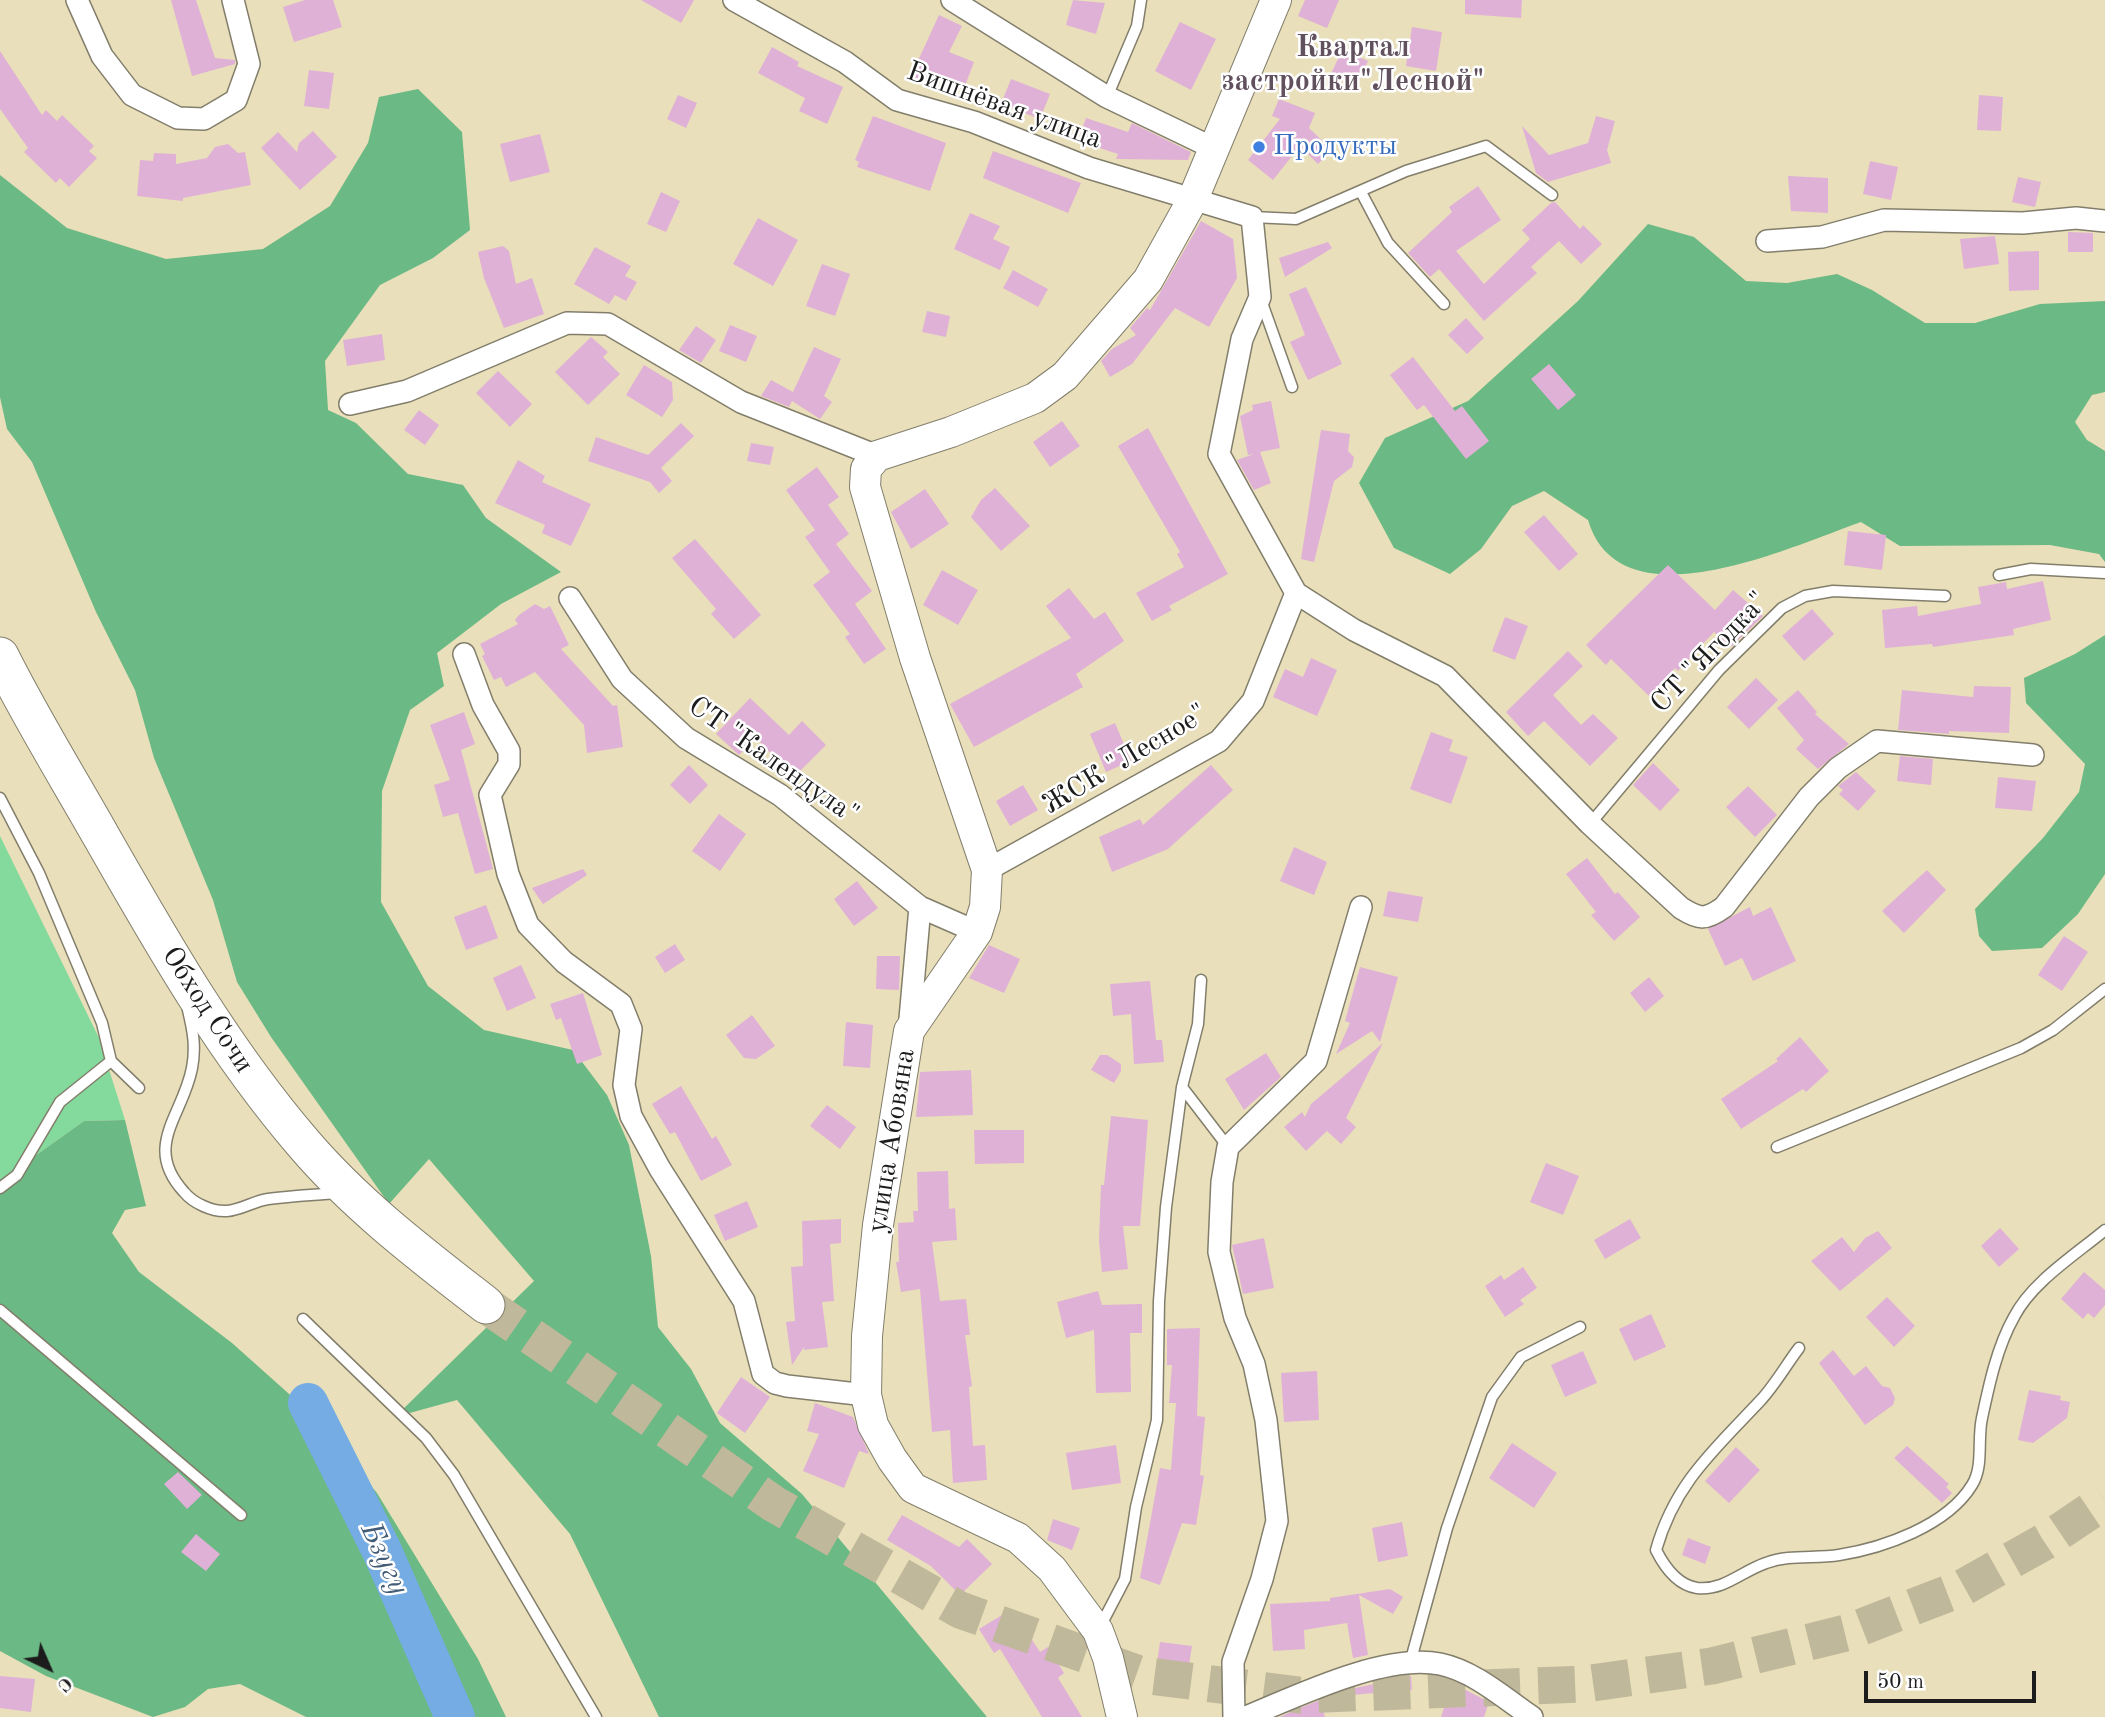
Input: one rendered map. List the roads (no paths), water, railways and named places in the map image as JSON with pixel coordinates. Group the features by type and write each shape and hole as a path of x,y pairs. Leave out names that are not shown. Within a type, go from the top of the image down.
{"highway":[{"name":"Обход Сочи","path":"0,656 181,977 254,1082 305,1145 349,1192 412,1248 486,1305"}],"street":[{"path":"77,0 102,56 132,95 178,118 204,119 236,100 250,64 233,0"},
{"name":"Вишнёвая улица","path":"734,0 845,62 897,100 974,122 1089,168 1252,217"},
{"path":"952,0 1107,97 1215,149"},
{"path":"350,404 407,391 566,323 608,324 741,402 877,456 951,432 1035,398 1065,376 1148,280 1193,199 1276,0"},
{"path":"1252,217 1260,297 1242,339 1219,454 1296,593 1354,630 1445,676 1590,824 1681,908 1698,919 1709,918 1724,907 1810,797 1859,751 1877,741 2033,755"},
{"path":"1767,241 1822,237 1884,220 2023,223 2076,218 2105,221"},
{"name":"улица Абовяна","path":"877,456 866,469 865,487 915,658 987,870 985,907 977,932 909,1031 878,1225 867,1336 866,1395 873,1425 892,1459 913,1488 1018,1538 1052,1569 1098,1631 1108,1658 1122,1717"},
{"name":"ЖСК \"Лесное\"","path":"987,870 1219,741 1253,701 1296,593"},
{"name":"СТ \"Календула\"","path":"570,598 622,678 686,738 780,795 920,907 977,932"},
{"path":"464,654 483,705 509,751 509,764 490,795 508,874 528,925 564,962 621,1004 631,1029 624,1085 631,1116 660,1169 744,1301 763,1374 775,1383 787,1386 866,1395"},
{"path":"909,1031 920,907"},
{"path":"1234,1717 1233,1662 1262,1579 1277,1521 1266,1420 1254,1364 1235,1318 1219,1252 1228,1147 1316,1061 1361,907"},
{"path":"1246,1717 1348,1676 1410,1663 1440,1664 1472,1676 1532,1717"}],"lane":[{"path":"1107,97 1136,26 1140,0"},
{"path":"1252,217 1296,219 1406,171 1486,146 1552,195"},
{"path":"1361,192 1388,243 1444,304"},
{"path":"1260,297 1293,387"},
{"path":"1998,575 2031,569 2105,573"},
{"name":"СТ \"Ягодка\"","path":"1590,824 1718,670 1782,608 1805,596 1833,591 1945,596"},
{"path":"0,798 39,873 102,1023 111,1061 139,1088"},
{"path":"181,977 196,1044 187,1087 164,1144 166,1162 174,1182 187,1196 207,1207 225,1211 264,1199 349,1192"},
{"path":"1098,1631 1125,1579 1136,1507 1157,1420 1159,1301 1166,1207 1182,1087 1198,1024 1201,980"},
{"path":"1777,1147 2021,1048 2053,1030 2105,989"},
{"path":"0,1188 17,1175 60,1102 111,1061"},
{"path":"1182,1087 1228,1147"},
{"path":"1799,1348 1763,1398 1713,1448 1681,1487 1663,1524 1656,1550 1667,1571 1696,1588 1724,1585 1766,1563 1798,1556 1838,1555 1890,1542 1933,1520 1958,1502 1973,1484 1979,1463 1984,1409 1993,1371 2014,1317 2056,1270 2105,1230"},
{"path":"0,1310 241,1515"},
{"path":"303,1320 426,1438 454,1475 596,1717"},
{"path":"1410,1663 1447,1528 1492,1397 1521,1357 1580,1327"}],"waterway":[{"name":"Бзугу","path":"308,1403 382,1551 455,1717"}],"tunnel":[{"path":"486,1305 774,1504 960,1610 1142,1675 1299,1695 1585,1684 1712,1666 1846,1633 1962,1588 2044,1542 2105,1501"}],"place":[{"name":"Продукты","path":"1259,147"}],"district":[{"name":"Квартал застройки\"Лесной\"","path":"1353,65"}]}
